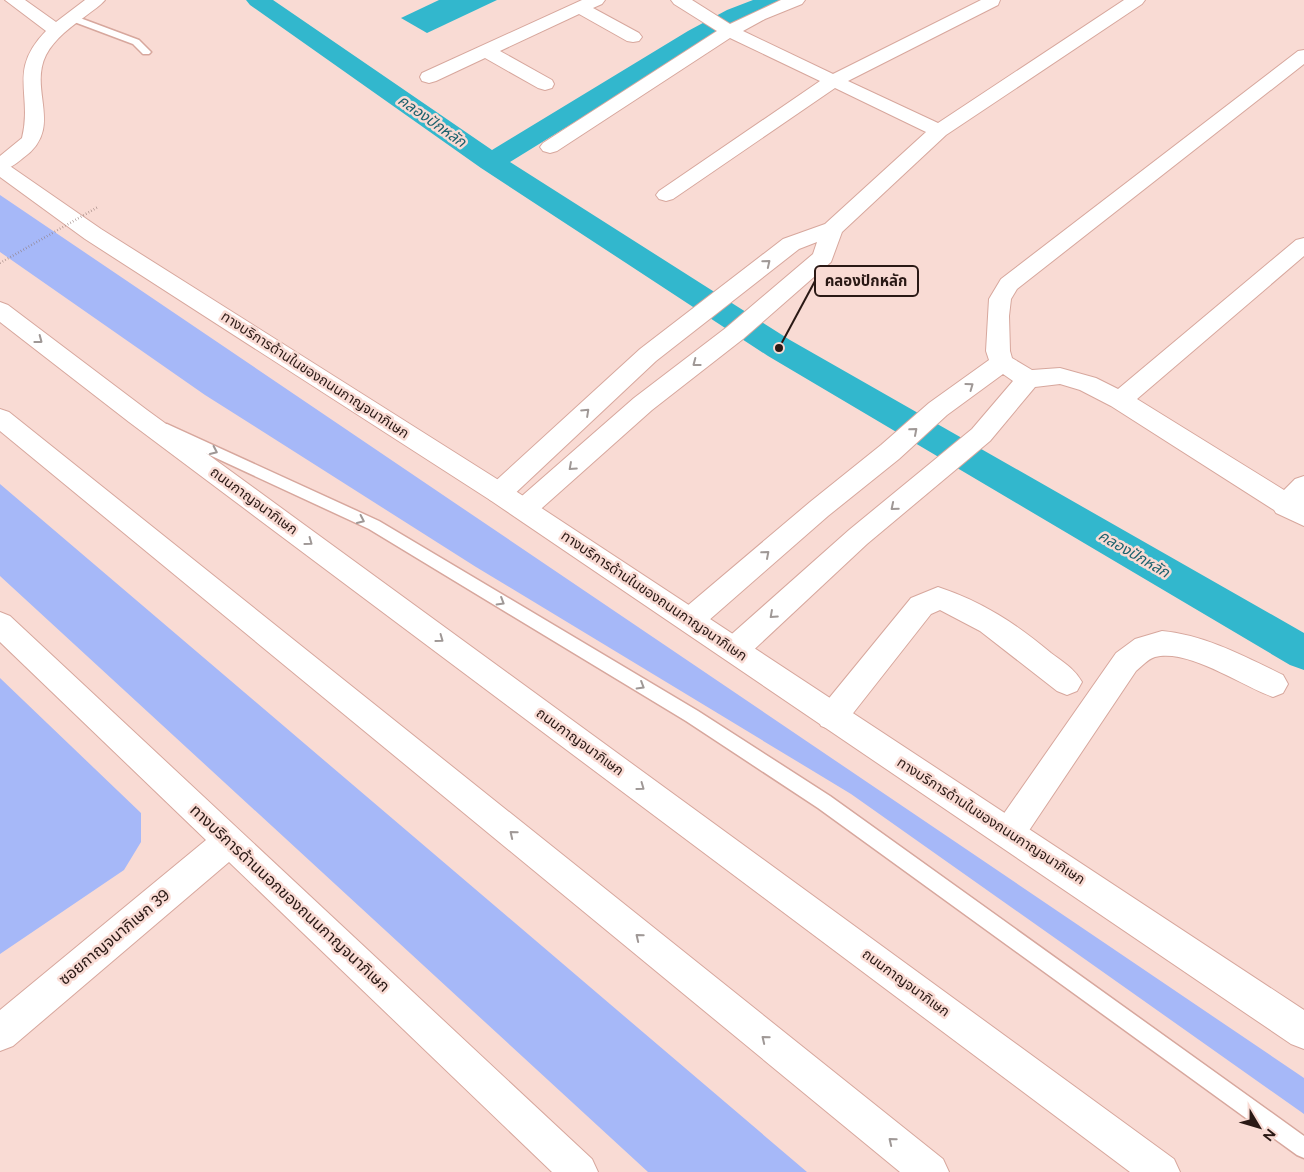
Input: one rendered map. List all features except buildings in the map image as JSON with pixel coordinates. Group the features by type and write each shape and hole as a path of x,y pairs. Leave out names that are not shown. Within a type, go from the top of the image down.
{"main road":[{"path":"14,0 57,31"},
{"path":"0,167 29,144 34,132 33,65 47,41 72,18 96,0"},
{"path":"429,77 596,0"},
{"path":"680,0 726,29 939,131"},
{"path":"550,147 726,29 796,0"},
{"path":"499,493 648,355 791,244 832,229 939,131 1136,0"},
{"path":"666,195 833,81 992,1"},
{"path":"580,8 633,37"},
{"path":"486,51 544,84"},
{"path":"1304,55 1009,284 1000,300 998,316 998,351 1002,363 1028,379 1060,376 1088,384 1120,400 1295,511 1304,486"},
{"name":"ทางบริการด้านในของถนนกาญจนาภิเษก","path":"0,167 93,234 524,509 735,649 832,717 1304,1031"},
{"path":"524,509 642,404 735,333 823,257 832,229"},
{"path":"1120,400 1304,245"},
{"name":"ถนนกาญจนาภิเษก","path":"0,310 138,416 1161,1172"},
{"path":"690,620 938,410 1002,363"},
{"path":"735,649 858,537 981,435 1028,379"},
{"path":"0,418 930,1172"},
{"path":"832,717 921,606 938,598 957,604 983,618 1067,682"},
{"name":"ทางบริการด้านนอกของถนนกาญจนาภิเษก","path":"0,624 579,1172"},
{"path":"1009,833 1126,662 1148,646 1175,643 1212,656 1273,684"},
{"name":"ซอยกาญจนาภิเษก 39","path":"0,1033 229,841"}],"lane":[{"path":"72,18 136,42 146,52"},
{"path":"138,416 374,525 692,716 824,802 1304,1148"}],"path":[{"path":"0,263 98,207"}],"shaded area":[{"path":"439,0 497,0 427,33 401,18"},
{"path":"0,195 1304,1078 1304,1114 851,794 476,567 205,395 0,252"},
{"path":"0,484 807,1172 648,1172 0,576"},
{"path":"0,678 141,813 141,842 124,870 0,954"}],"waterway":[{"name":"คลองปักหลัก","path":"258,0 491,162"},
{"path":"491,162 697,36 735,15 775,0"},
{"name":"คลองปักหลัก","path":"491,162 779,348 1304,653"}],"place":[{"name":"คลองปักหลัก","path":"779,348"}]}
